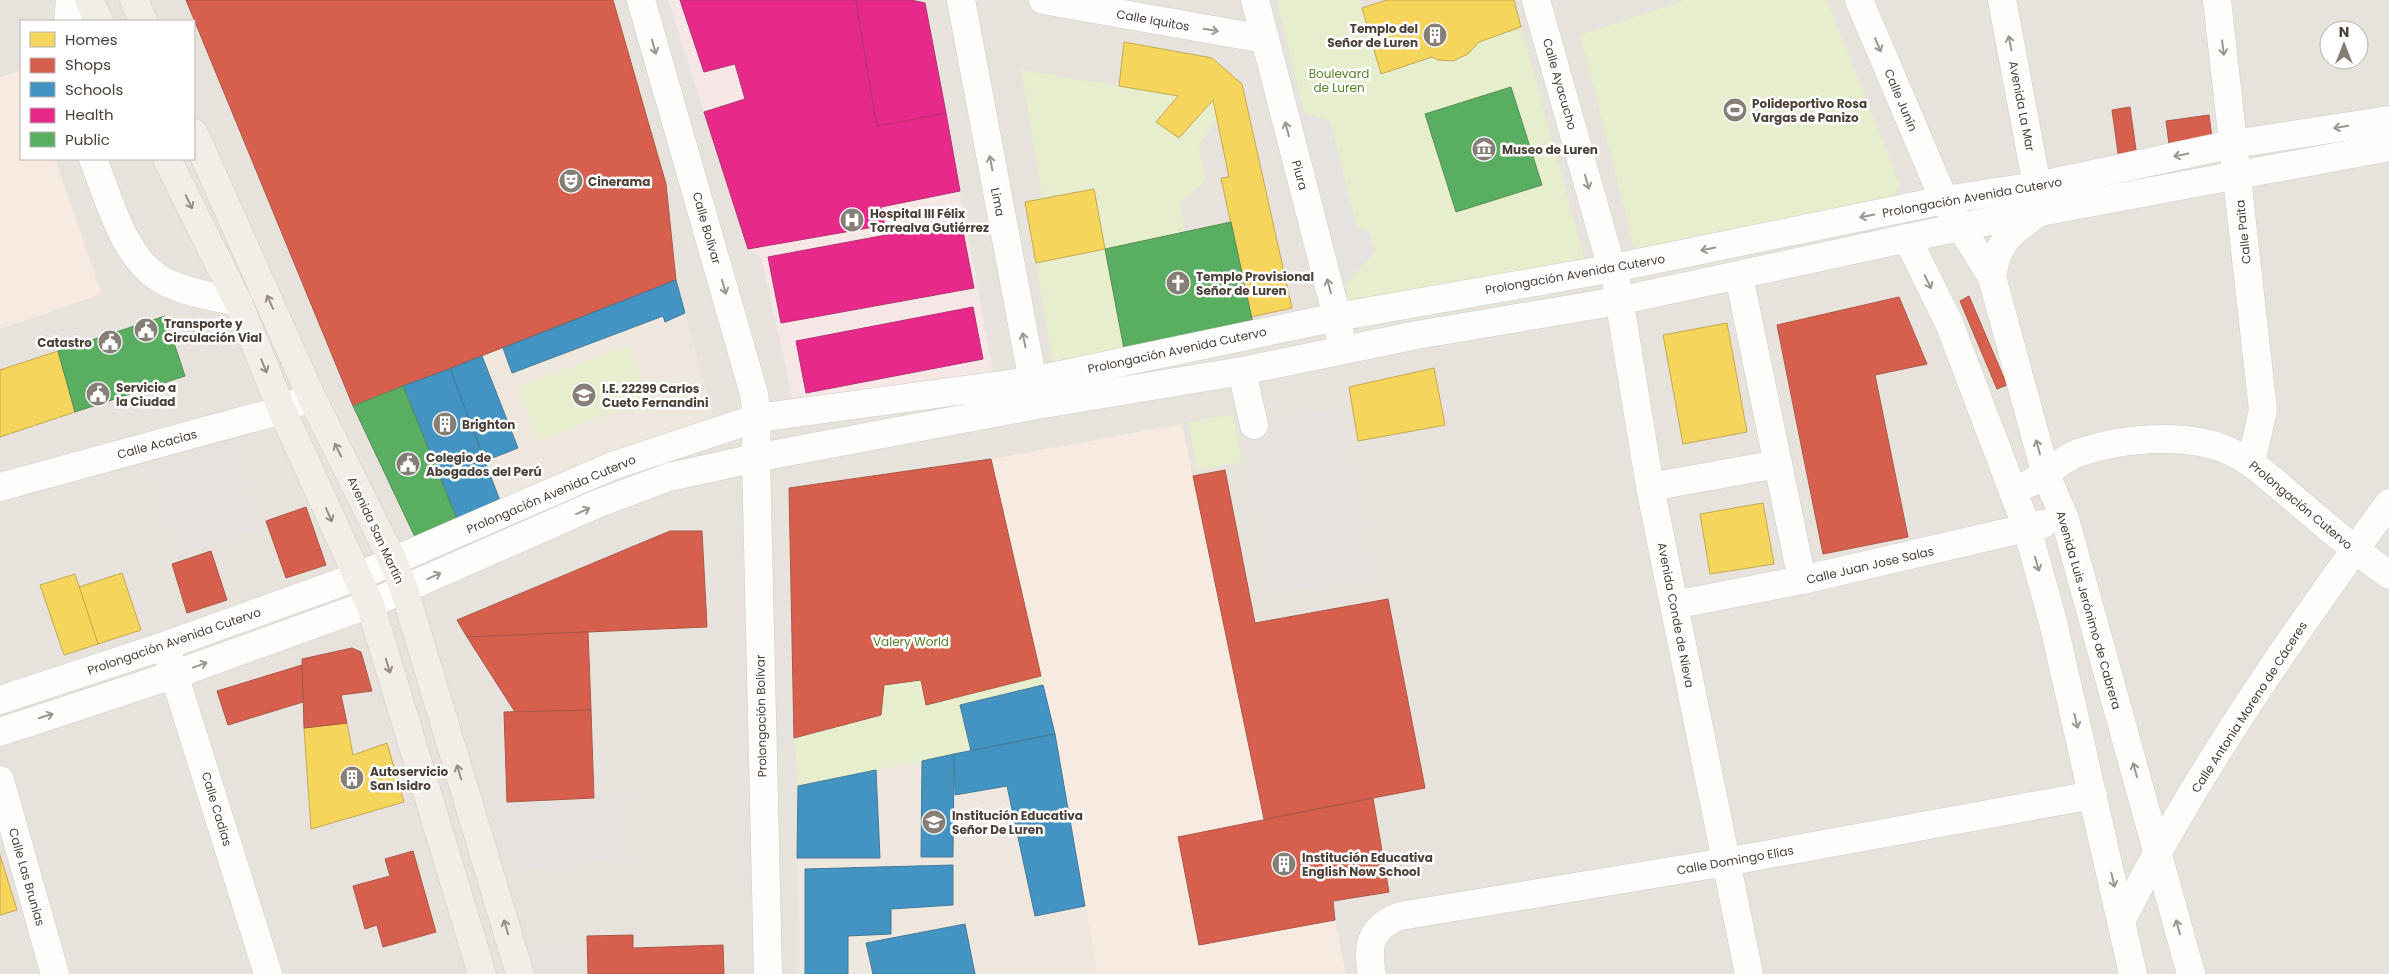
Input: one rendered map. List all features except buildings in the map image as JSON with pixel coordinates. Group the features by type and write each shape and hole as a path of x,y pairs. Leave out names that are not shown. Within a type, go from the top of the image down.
{"main road":[{"path":"89,0 99,20"},
{"path":"134,0 143,20"},
{"name":"Avenida San Martín","path":"195,136 312,396 393,561 404,589 520,974"},
{"path":"167,160 238,302 282,410 356,577 370,604 482,974"}],"street":[{"path":"68,20 70,0"},
{"name":"Calle Bolívar","path":"641,0 754,394 757,418 756,458"},
{"name":"Lima","path":"961,0 1034,393"},
{"name":"Calle Iquitos","path":"1042,0 1264,39"},
{"name":"Piura","path":"1255,0 1337,316 1342,351"},
{"name":"Calle Ayacucho","path":"1536,0 1611,262"},
{"name":"Calle Junín","path":"1858,0 1944,200"},
{"name":"Avenida La Mar","path":"2002,0 2037,186 2040,212"},
{"name":"Calle Paita","path":"2218,0 2263,410 2251,463"},
{"name":"Prolongación Avenida Cutervo","path":"0,732 176,674 370,604 599,503 669,477 1034,393 1337,316 1611,262 1944,200 2037,186 2234,144 2389,120"},
{"name":"Prolongación Avenida Cutervo","path":"0,700 164,646 356,577 612,466 757,418 1034,393 1242,371 1417,335 1618,301 1959,227 2389,147"},
{"path":"93,160 124,237 142,263 160,278 184,289 238,302"},
{"name":"Avenida Luis Jerónimo de Cabrera","path":"1944,200 1959,227 1992,277 2046,475 2065,519 2191,974"},
{"path":"1992,277 1997,254 2012,230 2040,212"},
{"path":"1907,238 1949,323 2026,528 2053,622 2122,918 2133,974"},
{"name":"Avenida Conde de Nieva","path":"1611,262 1650,487 1750,974"},
{"path":"1739,276 1802,580"},
{"path":"1242,371 1254,425"},
{"name":"Calle Acacias","path":"0,487 282,410 312,396"},
{"name":"Prolongación Cutervo","path":"2011,492 2046,475 2076,453 2108,444 2140,439 2196,441 2226,449 2251,463 2355,550 2389,575"},
{"name":"Prolongación Bolívar","path":"756,458 768,974"},
{"path":"1650,487 1778,464"},
{"name":"Calle Antonia Moreno de Cáceres","path":"2122,918 2158,852 2308,614 2389,503"},
{"name":"Calle Juan Jose Salas","path":"1674,605 1802,580 2065,519"},
{"name":"Calle Cadias","path":"164,646 176,674 268,974"},
{"name":"Calle Las Brunias","path":"0,780 55,974"},
{"name":"Calle Domingo Elías","path":"1372,974 1369,951 1372,939 1379,928 1388,920 1400,916 1726,862 2093,796"}],"shaded area":[{"path":"0,0 2389,0 2389,974 0,974"},
{"name":"Hospital III Félix Torrealva Gutiérrez","path":"668,0 911,0 925,3 993,372 795,408 761,258 748,249"},
{"path":"20,70 20,160 55,160 102,294 0,329 0,77"},
{"path":"1304,113 1330,121 1357,228 1370,232 1375,251 1346,285"},
{"name":"I.E. 22299 Carlos Cueto Fernandini","path":"676,280 715,421 502,506 450,369"},
{"path":"1339,407 1370,576 1280,593 1246,427"},
{"path":"1182,424 1264,819 1178,837 1199,945 1335,920 1346,974 1097,974 1055,734 991,459"},
{"path":"228,444 256,530 184,553 156,467"},
{"name":"Institución Educativa Señor De Luren","path":"1055,734 1097,974 797,974 798,786"},
{"path":"626,798 627,857 519,871 493,802"},
{"path":"530,948 567,948 572,974 536,974"}],"green space":[{"name":"Boulevard de Luren","path":"1277,0 1360,0 1381,74 1432,57 1439,60 1453,61 1468,54 1479,42 1521,27 1585,261 1355,305 1349,300 1346,285 1375,251 1357,228 1330,121 1304,113","holes":["1511,87 1542,185 1456,212 1425,114"]},
{"name":"Polideportivo Rosa Vargas de Panizo","path":"1685,0 1827,0 1900,184 1888,210 1652,257 1634,247 1580,35"},
{"path":"1021,70 1178,96 1156,121 1179,138 1213,100 1217,119 1199,145 1206,181 1180,203 1185,232 1105,249 1094,189 1043,199"},
{"path":"1105,249 1125,354 1054,368 1036,263"},
{"path":"629,346 649,398 538,440 518,387"},
{"path":"1233,414 1242,462 1197,470 1188,422"},
{"name":"Valery World","path":"991,459 1055,734 798,786 794,738 790,488"}],"place":[{"name":"Templo del Señor de Luren","path":"1435,35"},
{"name":"Polideportivo Rosa Vargas de Panizo","path":"1735,110"},
{"name":"Museo de Luren","path":"1484,149"},
{"name":"Cinerama","path":"571,181"},
{"name":"Hospital III Félix Torrealva Gutiérrez","path":"852,220"},
{"name":"Templo Provisional Señor de Luren","path":"1178,283"},
{"name":"Transporte y Circulación Vial","path":"146,330"},
{"name":"Catastro","path":"110,342"},
{"name":"Servicio a la Ciudad","path":"98,394"},
{"name":"I.E. 22299 Carlos Cueto Fernandini","path":"584,395"},
{"name":"Brighton","path":"445,424"},
{"name":"Colegio de Abogados del Perú","path":"408,464"},
{"name":"Autoservicio San Isidro","path":"352,778"},
{"name":"Institución Educativa Señor De Luren","path":"934,822"},
{"name":"Institución Educativa English Now School","path":"1284,864"}]}
